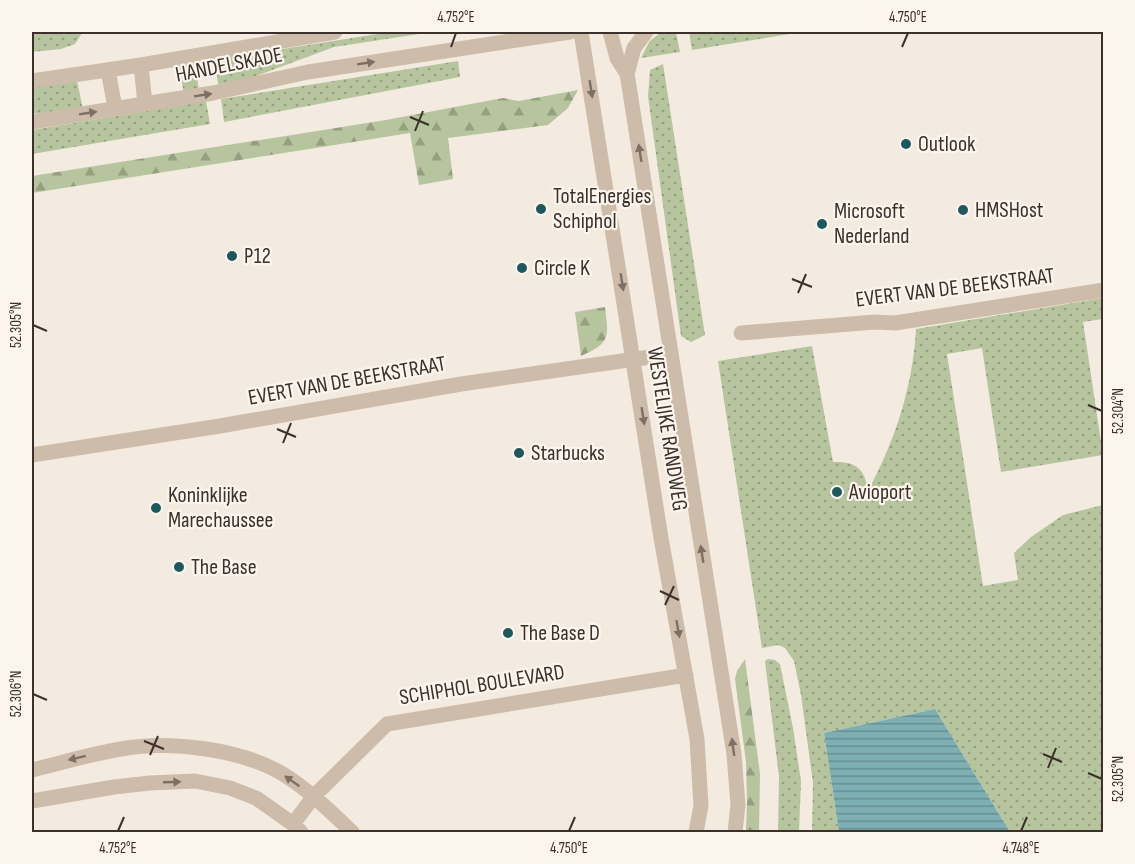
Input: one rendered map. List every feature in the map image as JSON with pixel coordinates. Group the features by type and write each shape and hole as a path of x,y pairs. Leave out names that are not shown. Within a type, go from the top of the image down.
{"street":[{"name":"HANDELSKADE","path":"32,81 335,32"},
{"name":"HANDELSKADE","path":"32,122 213,93 308,72 570,32"},
{"name":"WESTELIJKE RANDWEG","path":"581,32 661,538 697,739 701,806 696,832"},
{"name":"WESTELIJKE RANDWEG","path":"610,32 617,58 627,74 734,754 738,805 735,832"},
{"name":"WESTELIJKE RANDWEG","path":"627,74 634,48 646,32"},
{"name":"HANDELSKADE","path":"141,65 145,104"},
{"path":"108,70 115,108"},
{"name":"EVERT VAN DE BEEKSTRAAT","path":"741,333 875,322 896,323 1104,290"},
{"name":"EVERT VAN DE BEEKSTRAAT","path":"32,455 220,426 460,384 671,354"},
{"name":"SCHIPHOL BOULEVARD","path":"32,801 114,787 195,781 230,788 255,798 297,828 314,796 387,724 686,675"},
{"path":"32,770 123,748 160,746 218,751 262,764 284,775 314,796 352,832"}],"green space":[{"path":"32,32 82,33 75,44 61,49 32,52"},
{"path":"390,32 432,32 334,47 229,86 219,87 213,60"},
{"path":"661,32 676,32 680,52 641,58 649,42"},
{"path":"689,32 802,32 692,50"},
{"path":"458,61 460,77 224,122 221,99"},
{"path":"195,62 199,91 184,94 179,65"},
{"path":"663,64 705,335 691,342 681,336 648,96 650,70"},
{"path":"77,81 83,109 48,115 32,113 32,88"},
{"path":"578,90 568,108 548,125 448,138 453,179 419,185 410,133 32,193 32,176 386,120 503,98 519,101"},
{"path":"206,101 210,124 32,154 32,130"},
{"path":"1103,298 1103,319 1083,322 1103,455 1001,472 982,348 947,354 983,586 1018,580 1014,553 1031,537 1063,515 1103,505 1103,832 1010,832 935,709 824,733 839,832 812,832 813,783 801,695 794,661 785,648 778,645 762,648 718,361 812,346 833,462 848,463 858,468 867,483 868,491 878,472 901,413 911,371 916,329"},
{"path":"605,307 607,333 605,338 598,347 581,356 575,312"},
{"path":"745,659 760,774 759,832 746,832 746,762 735,679"},
{"path":"768,659 780,664 793,728 801,781 799,832 778,832 779,777 765,661"}],"water":[{"path":"935,709 1010,832 839,832 824,733"}],"place":[{"name":"Outlook","path":"906,144"},
{"name":"TotalEnergies Schiphol","path":"541,209"},
{"name":"HMSHost","path":"963,210"},
{"name":"Microsoft Nederland","path":"822,224"},
{"name":"P12","path":"232,256"},
{"name":"Circle K","path":"522,268"},
{"name":"Starbucks","path":"519,453"},
{"name":"Avioport","path":"837,492"},
{"name":"Koninklijke Marechaussee","path":"156,508"},
{"name":"The Base","path":"179,567"},
{"name":"The Base D","path":"508,633"}]}
